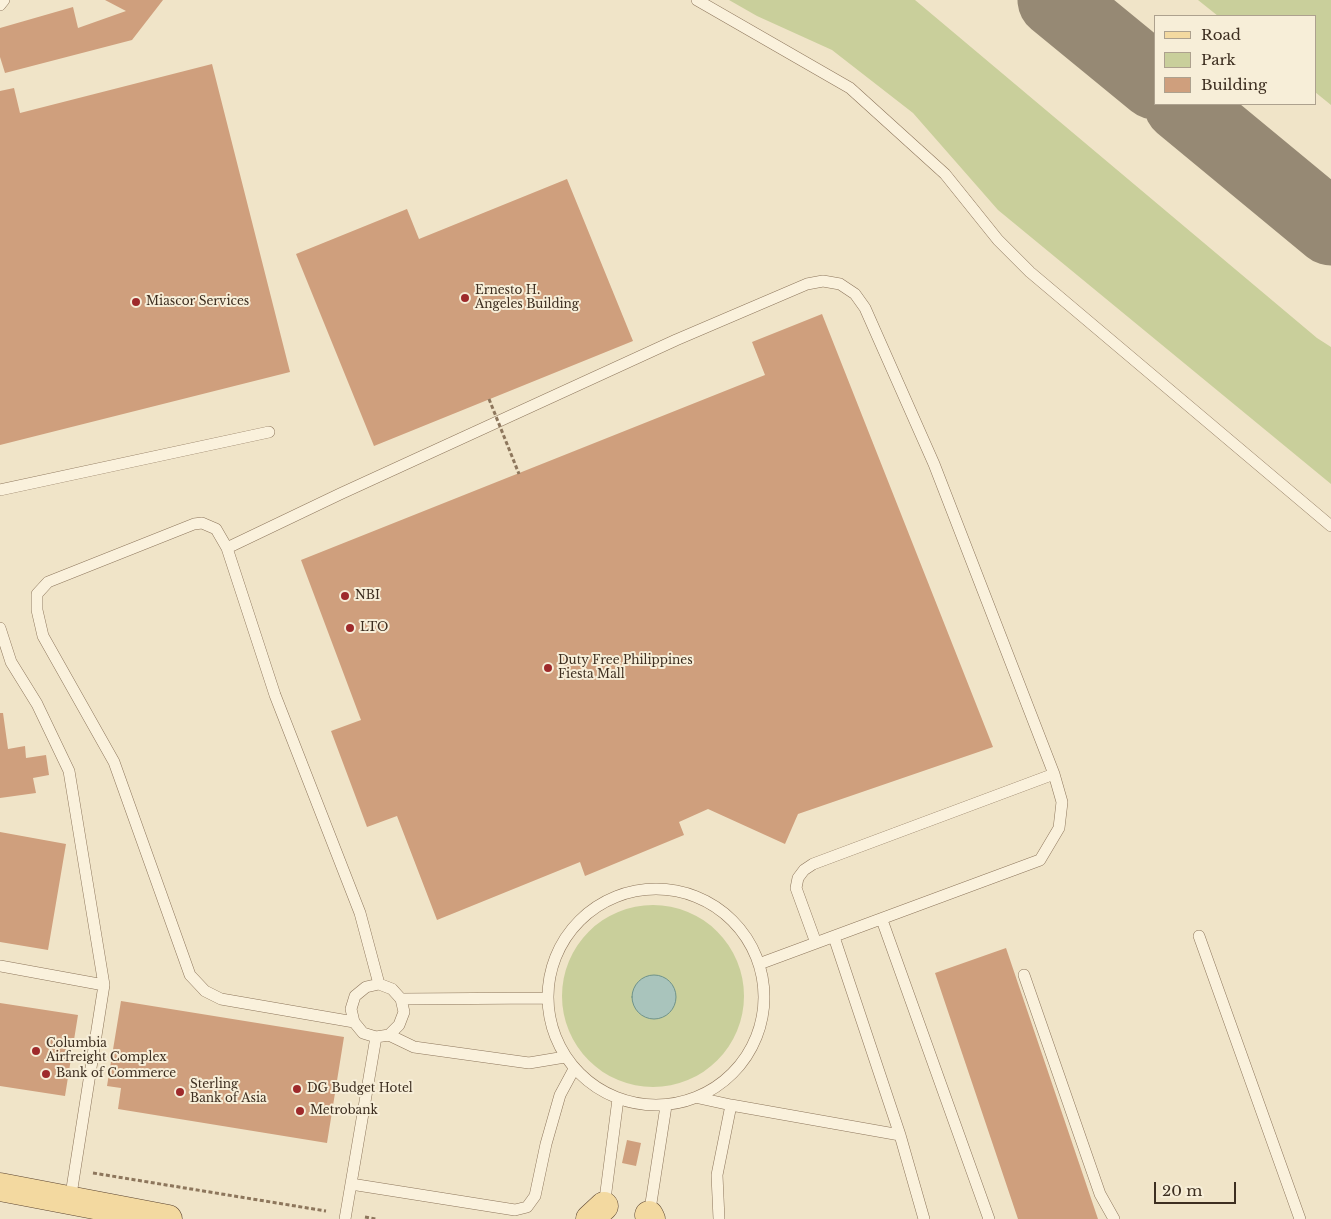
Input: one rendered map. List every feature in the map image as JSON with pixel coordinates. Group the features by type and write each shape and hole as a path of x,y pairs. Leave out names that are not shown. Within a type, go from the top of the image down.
{"main road":[{"path":"0,1187 168,1219"}],"lane":[{"path":"0,5 4,0"},
{"path":"697,0 850,88 945,174 998,240 1030,272 1331,526"},
{"path":"226,548 676,340 807,284 823,281 840,284 855,294 864,308 930,455 1054,774 1062,802 1059,828 1040,860 759,964"},
{"path":"0,490 269,432"},
{"path":"354,1022 221,999 205,991 190,975 114,762 43,636 37,610 37,594 48,582 202,523 216,529 226,548 275,695 360,913 379,984"},
{"path":"0,628 11,662 37,704 70,771 104,985 70,1201"},
{"path":"816,943 796,888 798,878 804,870 813,864 1054,774"},
{"path":"669,888 699,897 725,913 746,936 759,964 764,993 763,1012 762,1022 752,1050 729,1078 699,1098 666,1106 642,1105 618,1099 594,1087 574,1069 565,1057 552,1029 547,998 551,968 563,939 583,916 609,898 638,889 669,888"},
{"path":"882,920 989,1219"},
{"path":"1199,936 1300,1219"},
{"path":"834,937 900,1135 924,1219"},
{"path":"0,966 104,985"},
{"path":"1024,975 1100,1194 1114,1219"},
{"path":"379,984 392,989 401,999 404,1012 399,1026 389,1035 376,1037 363,1033 354,1022 351,1009 355,996 366,987 379,984"},
{"path":"401,999 547,998"},
{"path":"389,1035 414,1047 530,1063 565,1057"},
{"path":"345,1216 376,1037"},
{"path":"351,1184 514,1210 528,1207 535,1196 546,1144 560,1095 574,1069"},
{"path":"699,1098 731,1106 900,1135"},
{"path":"599,1215 618,1099"},
{"path":"650,1218 666,1106"},
{"path":"719,1219 717,1175 731,1106"}],"path":[{"path":"489,399 520,474"},
{"path":"74,1170 345,1216 376,1219"}],"green space":[{"path":"729,0 915,0 1317,338 1331,347 1331,484 998,210 913,113 832,50 757,16"},
{"path":"1198,0 1331,0 1331,105 1316,93 1316,15 1217,15"},
{"path":"662,905 688,912 704,920 723,938 737,961 744,987 744,1005 737,1031 729,1047 711,1066 704,1072 679,1083 662,1087 644,1087 618,1080 602,1072 577,1047 569,1031 564,1014 562,987 569,961 577,945 602,920 618,912 635,907"}],"water":[{"path":"658,975 670,981 675,988 675,1006 670,1013 663,1018 650,1019 638,1013 633,1006 632,993 638,981 645,976"}],"building":[{"path":"105,0 163,0 132,40 5,73 0,57 0,28 73,7 78,28 126,11"},
{"name":"Miascor Services","path":"212,64 290,372 0,445 0,91 14,88 20,113"},
{"name":"Ernesto H. Angeles Building","path":"567,179 633,341 374,446 296,254 407,209 419,239"},
{"path":"822,314 993,747 798,814 785,844 708,809 679,822 684,835 585,876 580,862 437,920 397,816 367,827 331,731 361,720 301,560 765,375 752,342"},
{"path":"0,713 3,713 8,749 25,746 26,758 46,755 49,775 33,778 36,793 0,798"},
{"path":"0,832 66,844 48,950 0,942"},
{"path":"1006,948 1098,1219 1018,1219 935,973"},
{"path":"121,1001 344,1037 327,1143 118,1109 121,1088 107,1086"},
{"name":"Columbia Airfreight Complex","path":"0,1003 78,1015 65,1096 0,1086"},
{"path":"627,1140 641,1143 636,1166 622,1163"}],"taxiway":[{"path":"1055,0 1154,81"},
{"path":"1182,105 1331,228"}],"place":[{"name":"Ernesto H. Angeles Building","path":"465,298"},
{"name":"Miascor Services","path":"136,302"},
{"name":"NBI","path":"345,596"},
{"name":"LTO","path":"350,628"},
{"name":"Duty Free Philippines Fiesta Mall","path":"548,668"},
{"name":"Columbia Airfreight Complex","path":"36,1051"},
{"name":"Bank of Commerce","path":"46,1074"},
{"name":"DG Budget Hotel","path":"297,1089"},
{"name":"Sterling Bank of Asia","path":"180,1092"},
{"name":"Metrobank","path":"300,1111"}]}
